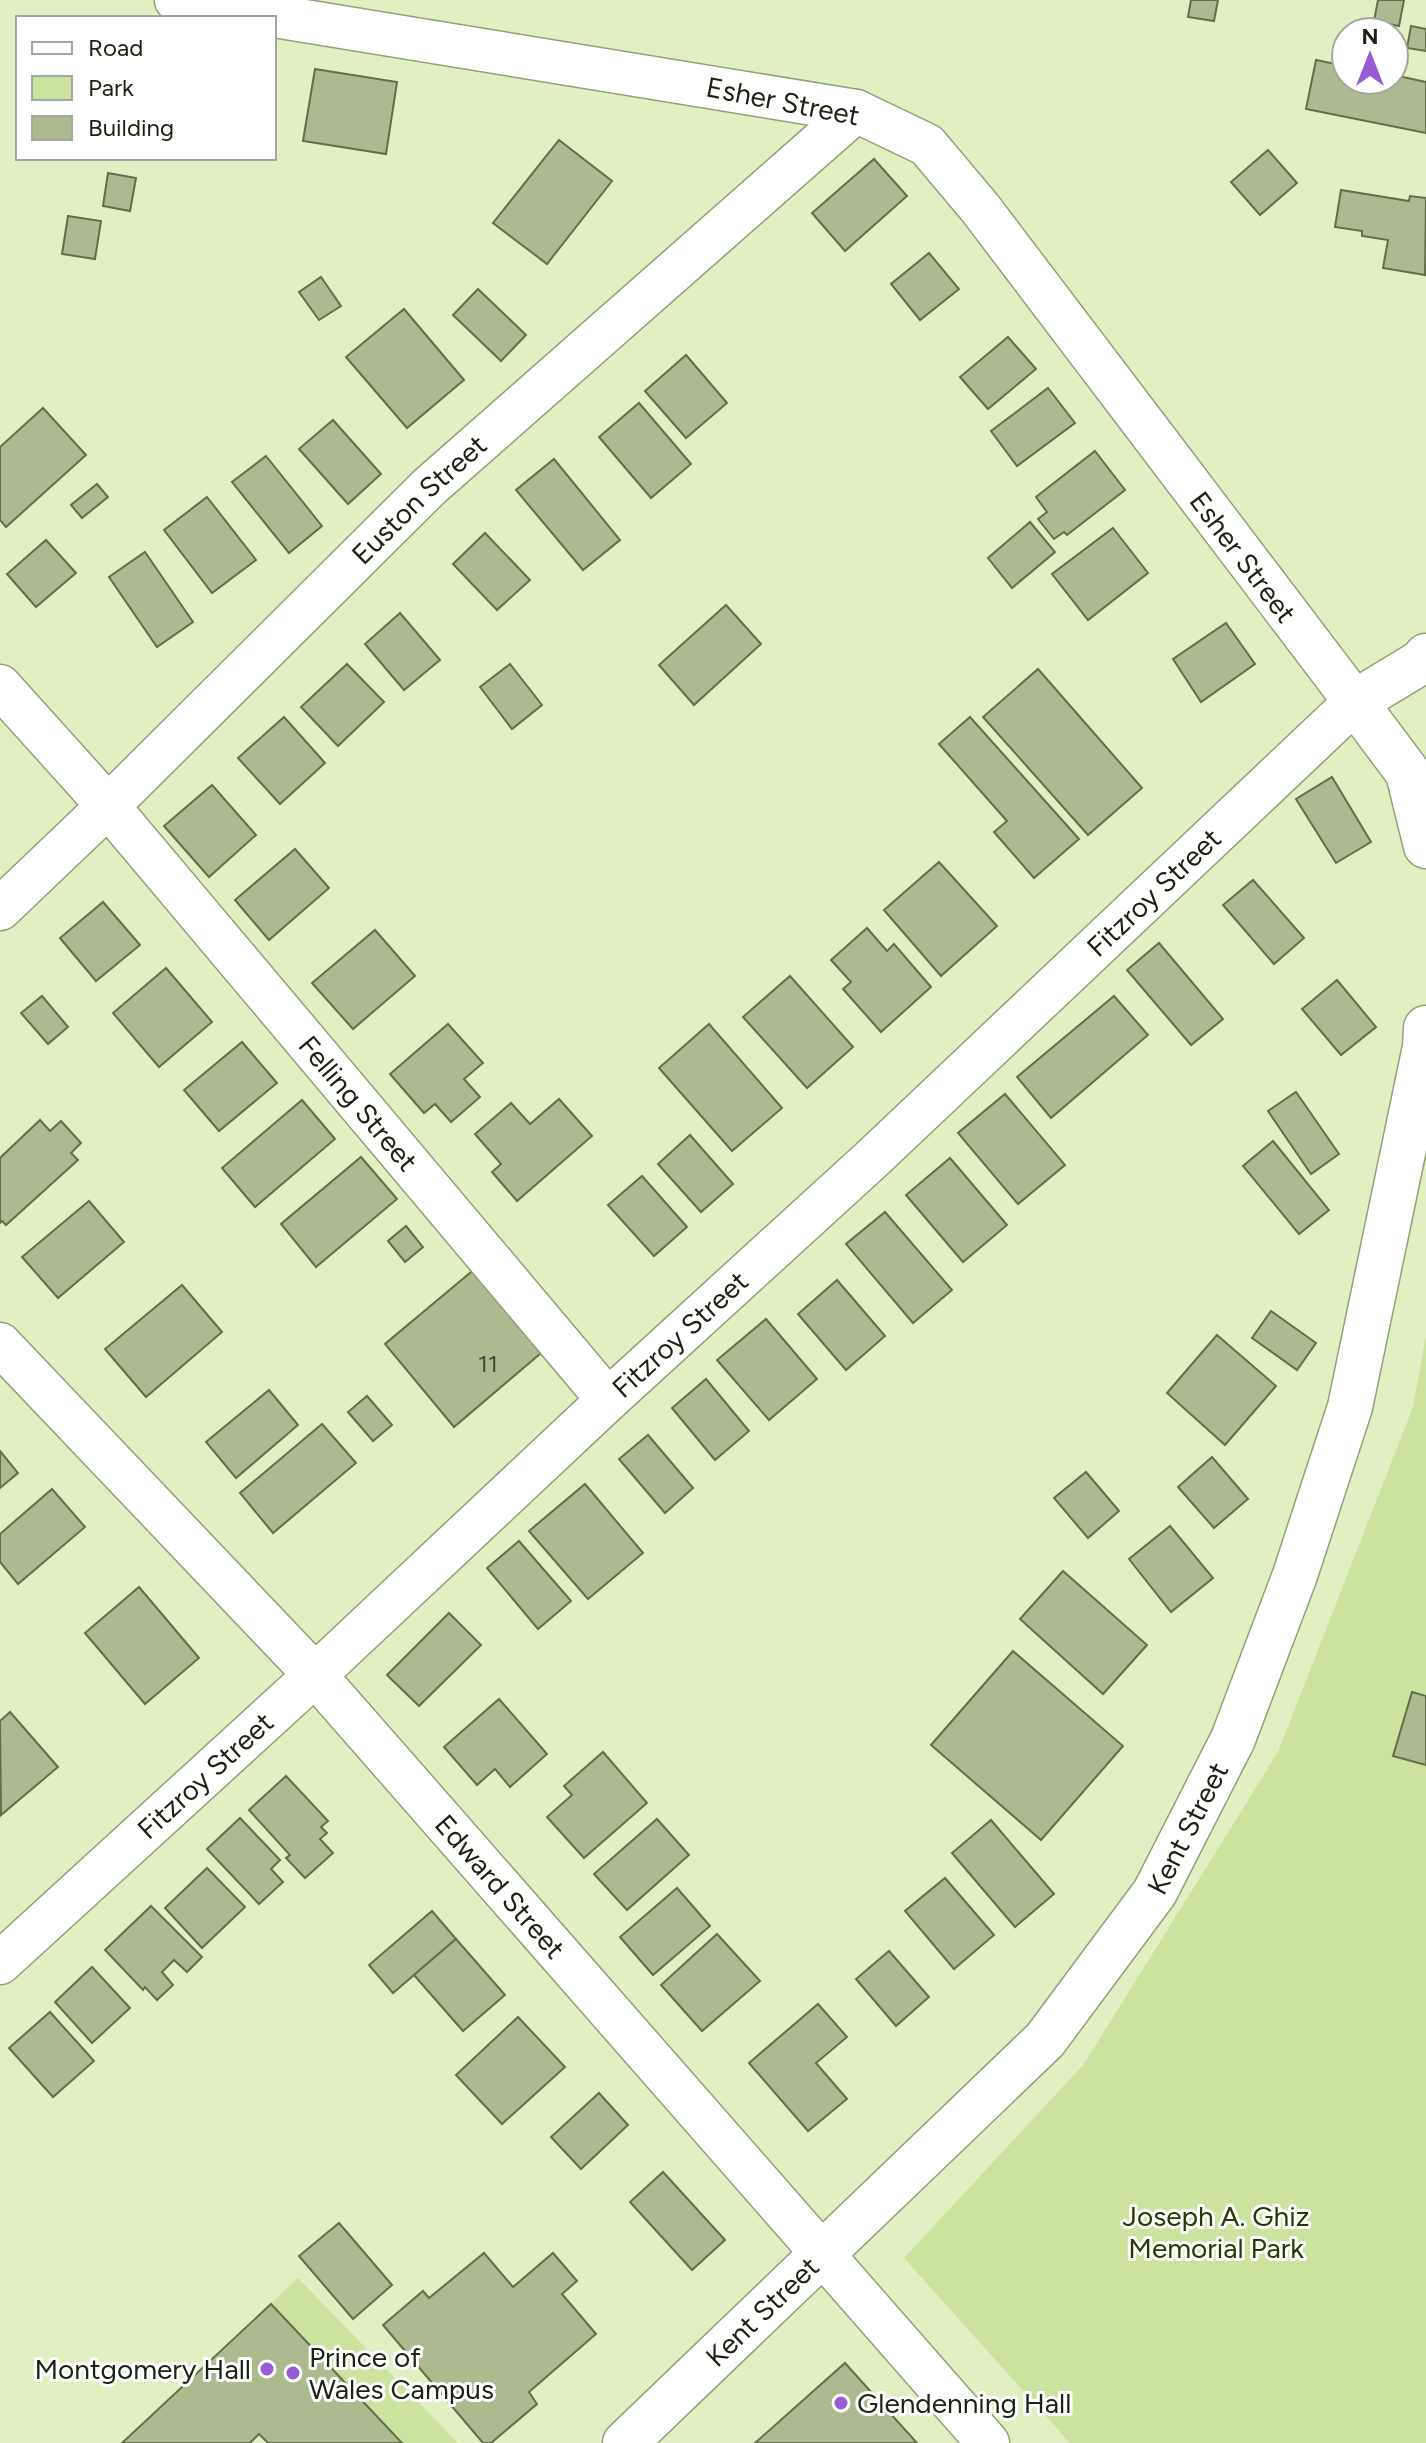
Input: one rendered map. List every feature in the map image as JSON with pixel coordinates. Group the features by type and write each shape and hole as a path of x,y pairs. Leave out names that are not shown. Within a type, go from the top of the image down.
{"street":[{"name":"Esher Street","path":"176,0 274,16"},
{"name":"Esher Street","path":"276,16 856,111 927,145 980,208 1355,702"},
{"name":"Euston Street","path":"0,909 429,487 856,111"},
{"path":"1426,656 1355,702 1408,773 1426,846"},
{"name":"Felling Street","path":"0,686 108,806 608,1400"},
{"name":"Fitzroy Street","path":"0,1963 873,1158 1355,702"},
{"name":"Kent Street","path":"625,2443 1045,2040 1155,1892 1233,1739 1295,1575 1350,1407 1425,1047 1426,1028"},
{"name":"Edward Street","path":"0,1344 315,1675 988,2443"}],"green space":[{"name":"Joseph A. Ghiz Memorial Park","path":"1426,1335 1426,2443 1070,2443 904,2258 1084,2064 1278,1752 1413,1407"},
{"path":"298,2278 458,2443 402,2443 271,2304"}],"building":[{"path":"1191,0 1218,0 1214,21 1188,17"},
{"path":"1378,0 1404,0 1401,16 1375,16"},
{"path":"1411,26 1426,29 1426,51 1410,48"},
{"path":"1316,60 1330,63 1330,96 1410,96 1410,78 1426,82 1426,133 1306,109"},
{"path":"315,69 397,82 386,154 303,141"},
{"path":"559,140 612,181 547,264 493,223"},
{"path":"1268,150 1297,183 1260,215 1231,182"},
{"path":"874,159 907,196 845,251 812,213"},
{"path":"108,173 136,178 130,211 103,206"},
{"path":"1341,190 1409,201 1410,196 1426,198 1425,275 1383,268 1388,240 1362,236 1362,231 1335,227"},
{"path":"68,216 101,221 95,259 62,254"},
{"path":"929,253 959,289 920,320 891,284"},
{"path":"321,277 341,306 319,320 299,292"},
{"path":"478,289 526,335 501,361 453,315"},
{"path":"404,309 464,380 407,428 346,357"},
{"path":"1008,337 1036,369 988,409 960,377"},
{"path":"686,355 727,403 686,438 645,391"},
{"path":"1048,388 1075,423 1017,466 991,431"},
{"path":"639,403 691,464 651,498 599,437"},
{"path":"43,408 86,455 6,527 0,520 0,447"},
{"path":"333,420 381,474 348,504 299,449"},
{"path":"1095,451 1125,490 1067,535 1064,532 1054,539 1038,519 1047,512 1036,497"},
{"path":"266,456 322,526 289,553 232,482"},
{"path":"554,459 620,540 583,570 516,490"},
{"path":"97,484 108,497 82,518 71,505"},
{"path":"207,497 256,560 212,593 164,530"},
{"path":"1030,522 1055,552 1012,588 988,558"},
{"path":"1113,528 1148,573 1088,620 1052,574"},
{"path":"485,533 530,580 497,610 453,564"},
{"path":"46,540 76,573 36,607 7,574"},
{"path":"145,552 193,622 157,647 109,577"},
{"path":"726,605 761,644 694,705 659,665"},
{"path":"400,613 440,660 404,690 365,644"},
{"path":"1226,623 1255,664 1201,702 1173,659"},
{"path":"347,664 384,702 338,746 301,707"},
{"path":"510,664 542,705 512,729 480,687"},
{"path":"1038,669 1142,788 1088,835 983,717"},
{"path":"284,717 325,763 280,804 238,758"},
{"path":"970,717 1079,839 1034,878 994,832 1007,821 939,744"},
{"path":"1332,777 1371,842 1336,863 1296,799"},
{"path":"212,785 256,835 209,877 164,826"},
{"path":"295,849 329,888 269,940 235,900"},
{"path":"939,862 997,926 941,976 884,910"},
{"path":"1253,880 1304,938 1274,964 1223,905"},
{"path":"103,902 140,945 96,981 60,938"},
{"path":"867,928 887,951 894,944 931,987 881,1032 843,989 851,982 831,960"},
{"path":"375,930 415,976 353,1029 312,983"},
{"path":"1159,943 1223,1019 1191,1045 1127,970"},
{"path":"166,968 212,1022 159,1067 113,1013"},
{"path":"790,976 853,1047 807,1088 743,1017"},
{"path":"1337,980 1376,1027 1341,1055 1302,1009"},
{"path":"42,996 68,1027 48,1044 21,1013"},
{"path":"1114,996 1148,1035 1051,1118 1017,1077"},
{"path":"448,1024 483,1063 464,1079 480,1097 451,1122 435,1104 424,1113 390,1074"},
{"path":"709,1024 782,1108 732,1151 659,1068"},
{"path":"242,1042 277,1083 219,1131 184,1090"},
{"path":"1296,1092 1339,1154 1311,1174 1268,1111"},
{"path":"1005,1094 1065,1165 1018,1204 958,1133"},
{"path":"559,1099 592,1136 517,1201 492,1172 501,1164 475,1134 511,1103 530,1124"},
{"path":"302,1100 335,1139 255,1207 222,1168"},
{"path":"40,1120 50,1131 61,1121 81,1143 71,1153 78,1160 6,1225 2,1221 0,1223 0,1158"},
{"path":"690,1135 733,1184 701,1212 658,1164"},
{"path":"1273,1141 1329,1210 1299,1234 1243,1166"},
{"path":"361,1157 397,1199 316,1267 281,1224"},
{"path":"950,1158 1007,1225 963,1262 906,1195"},
{"path":"642,1176 687,1227 654,1256 608,1205"},
{"path":"89,1201 124,1242 58,1298 22,1257"},
{"path":"885,1212 952,1290 913,1323 846,1244"},
{"path":"406,1226 423,1247 405,1262 388,1241"},
{"path":"477,1267 547,1348 454,1427 385,1344"},
{"path":"837,1280 885,1336 846,1370 798,1314"},
{"path":"182,1285 222,1332 146,1397 105,1349"},
{"path":"1271,1311 1316,1343 1297,1370 1252,1338"},
{"path":"766,1319 817,1379 769,1420 717,1360"},
{"path":"1217,1335 1276,1386 1225,1445 1167,1393"},
{"path":"706,1379 749,1431 715,1460 672,1408"},
{"path":"269,1390 298,1425 236,1478 206,1442"},
{"path":"367,1396 392,1425 373,1441 348,1412"},
{"path":"322,1424 356,1463 273,1533 240,1493"},
{"path":"648,1435 693,1488 665,1513 619,1459"},
{"path":"0,1451 18,1473 0,1488"},
{"path":"1212,1457 1248,1499 1214,1528 1178,1487"},
{"path":"1086,1472 1119,1511 1088,1538 1054,1498"},
{"path":"585,1484 643,1553 588,1599 529,1531"},
{"path":"52,1489 85,1527 18,1584 0,1562 0,1534"},
{"path":"1170,1526 1213,1578 1171,1612 1129,1559"},
{"path":"519,1541 571,1601 538,1629 487,1568"},
{"path":"1063,1571 1147,1645 1103,1694 1020,1619"},
{"path":"139,1587 199,1658 145,1704 85,1633"},
{"path":"449,1613 481,1645 419,1706 387,1675"},
{"path":"1013,1651 1123,1746 1041,1840 931,1745"},
{"path":"1412,1692 1426,1696 1426,1765 1393,1756"},
{"path":"499,1699 547,1754 510,1787 495,1769 477,1785 444,1747"},
{"path":"10,1712 58,1767 1,1815 0,1721"},
{"path":"603,1752 647,1803 584,1858 547,1817 572,1795 564,1786"},
{"path":"286,1776 328,1821 321,1827 327,1833 320,1839 333,1853 305,1878 286,1858 290,1855 249,1810"},
{"path":"240,1818 280,1860 271,1869 283,1882 259,1904 207,1849"},
{"path":"657,1819 689,1855 627,1910 594,1874"},
{"path":"991,1820 1054,1894 1015,1927 952,1853"},
{"path":"207,1868 245,1907 202,1948 165,1908"},
{"path":"945,1878 994,1935 954,1969 905,1911"},
{"path":"677,1888 710,1926 653,1975 620,1937"},
{"path":"151,1906 202,1957 187,1972 174,1960 162,1972 173,1985 157,2000 145,1987 143,1990 105,1950"},
{"path":"432,1911 456,1939 393,1993 369,1965"},
{"path":"717,1934 760,1981 702,2031 661,1985"},
{"path":"456,1939 505,1995 463,2031 414,1975"},
{"path":"889,1951 929,1997 896,2026 856,1979"},
{"path":"92,1967 130,2008 92,2043 55,2002"},
{"path":"818,2004 847,2037 816,2063 847,2099 808,2131 749,2063"},
{"path":"50,2012 94,2061 53,2097 9,2048"},
{"path":"518,2017 565,2067 502,2124 456,2075"},
{"path":"599,2093 628,2125 581,2169 551,2137"},
{"path":"663,2172 725,2240 692,2270 630,2202"},
{"path":"339,2223 392,2285 353,2319 299,2256"},
{"path":"484,2253 513,2287 553,2253 577,2281 562,2294 596,2334 529,2392 537,2404 491,2443 483,2443 383,2325 423,2291 429,2298"},
{"name":"Prince of Wales Campus","path":"271,2304 402,2443 268,2443 259,2434 250,2443 122,2443"},
{"name":"Glendenning Hall","path":"845,2363 917,2443 755,2443"}],"place":[{"name":"Montgomery Hall","path":"267,2369"},
{"name":"Prince of Wales Campus","path":"293,2373"},
{"name":"Glendenning Hall","path":"841,2403"}]}
